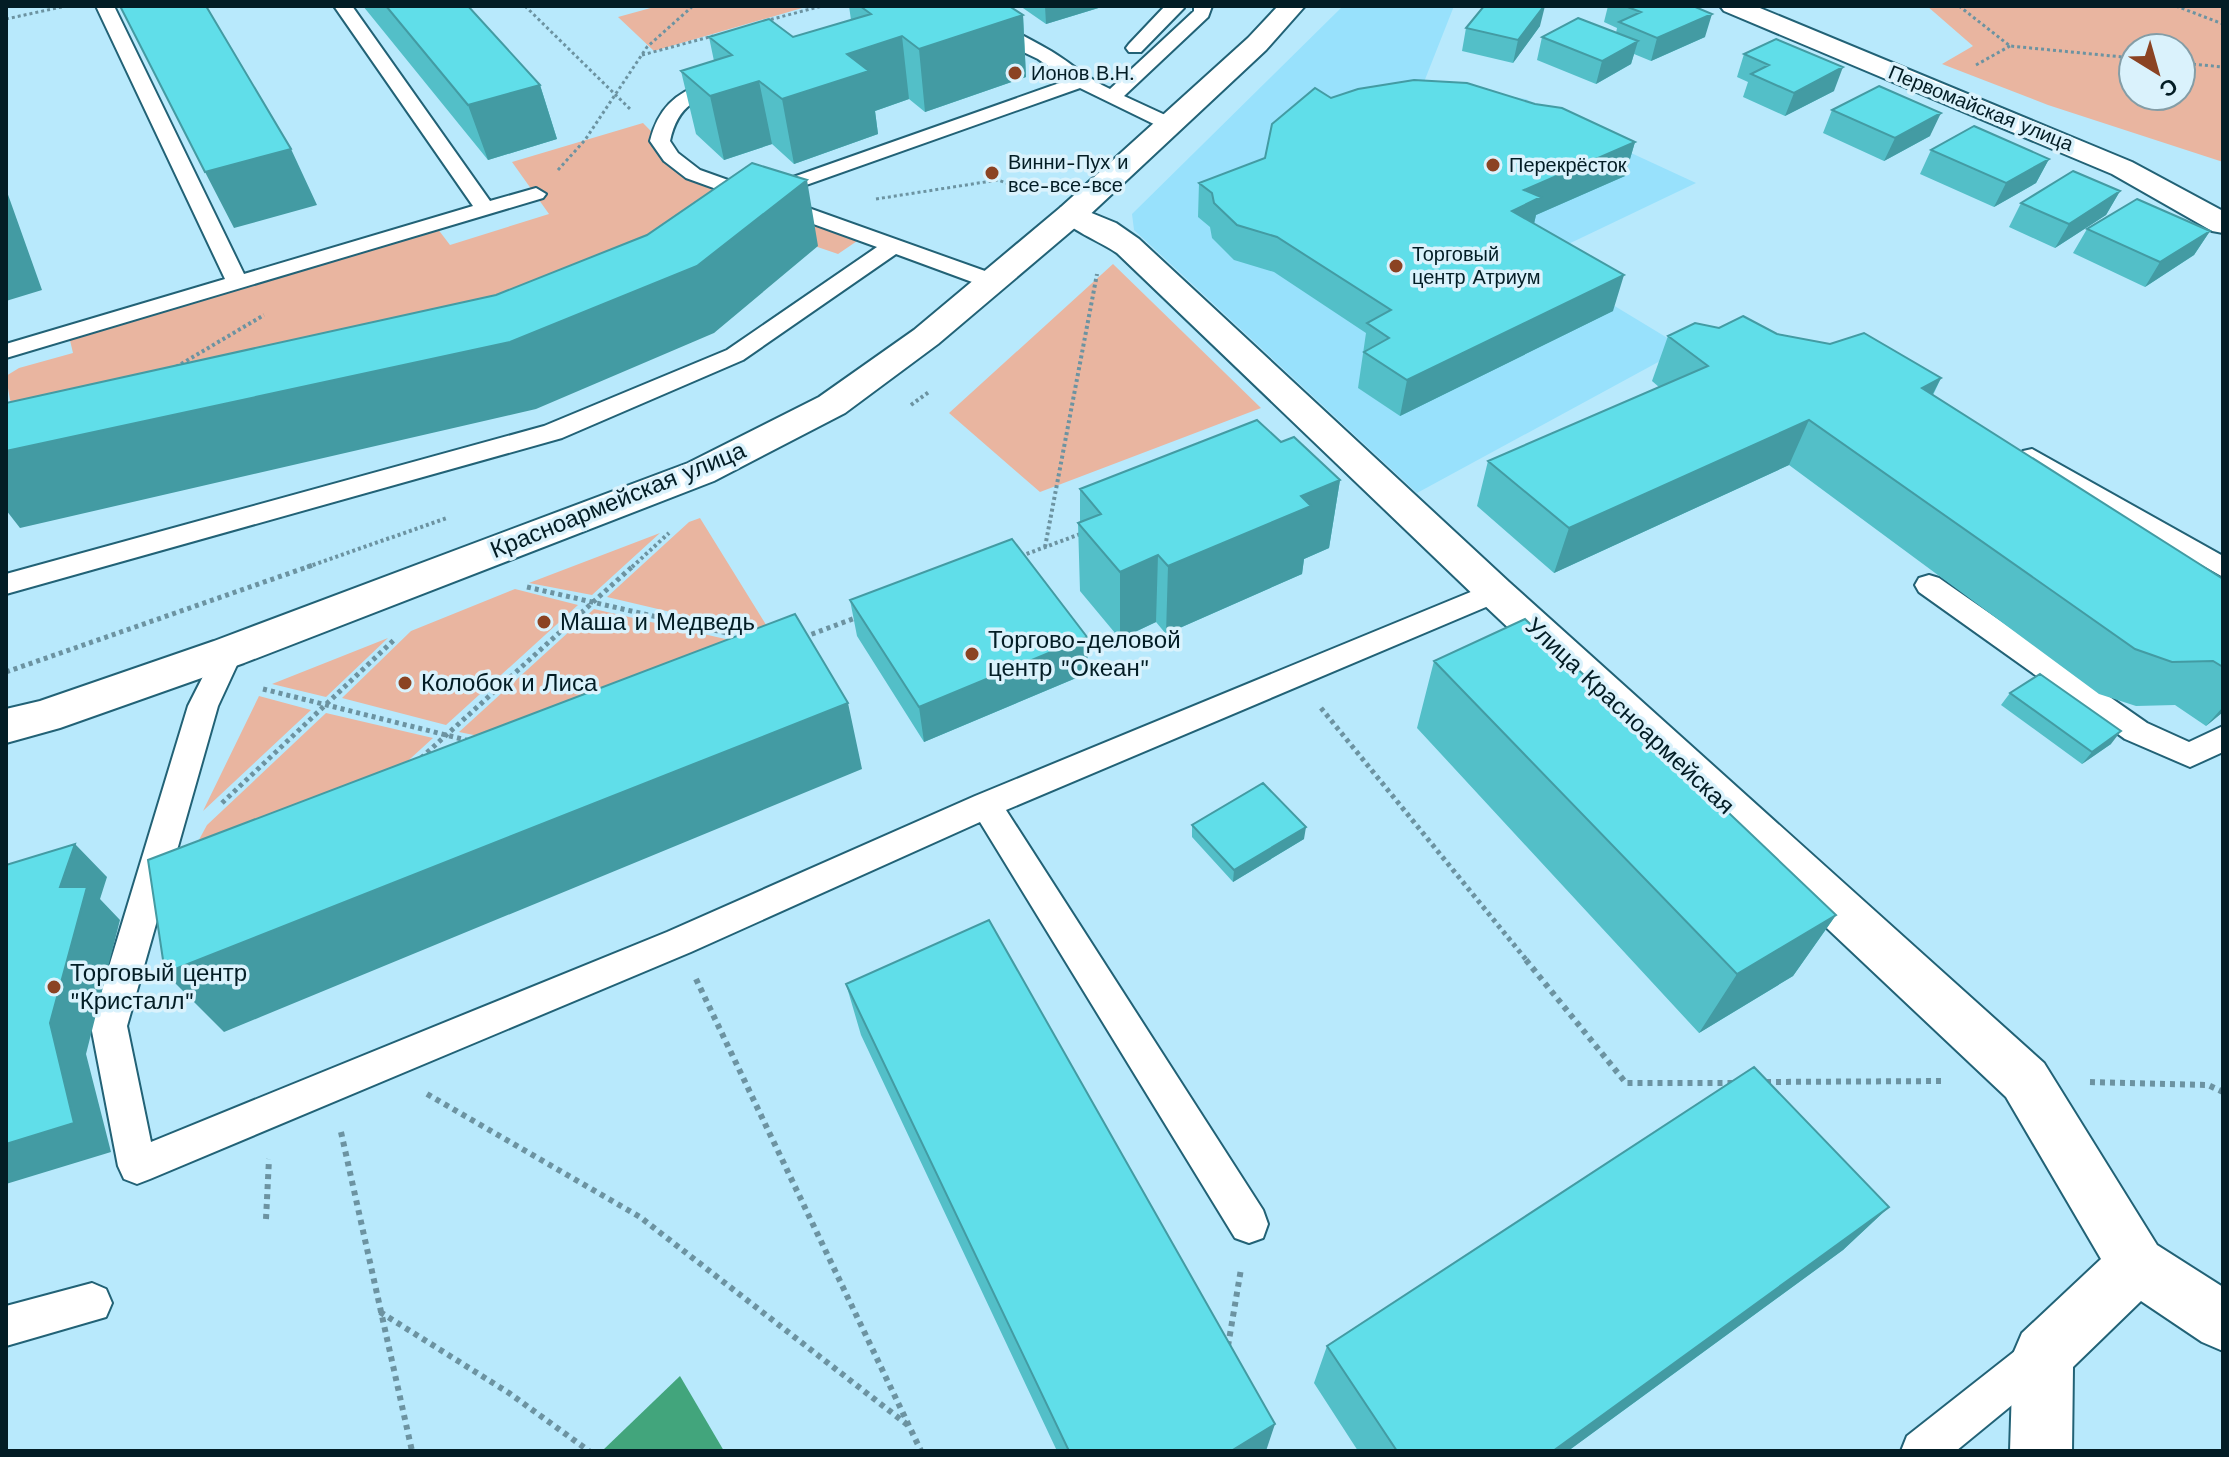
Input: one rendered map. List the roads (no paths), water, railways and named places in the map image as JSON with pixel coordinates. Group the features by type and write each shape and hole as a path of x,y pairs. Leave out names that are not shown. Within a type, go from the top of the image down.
{"street":[{"name":"Красноармейская улица","path":"6,726 45,716 229,652 701,472 832,405 926,337 1071,213 1257,44 1292,6"},
{"name":"Первомайская улица","path":"1733,6 2094,155 2223,224"},
{"name":"Улица Красноармейская","path":"1071,213 1128,246 1495,592 2025,1080 2137,1265 2223,1321"},
{"path":"2041,1451 2043,1354 2137,1265"}],"lane":[{"path":"105,6 237,282"},
{"path":"343,6 485,209"},
{"path":"936,6 985,25 1044,55 1096,89 1169,124"},
{"path":"1096,89 1174,6"},
{"path":"715,207 747,194 1096,89 1202,13 1203,6"},
{"path":"920,25 957,14"},
{"path":"745,77 689,94 663,120 660,141 671,157 693,174 891,248 991,281"},
{"path":"6,351 536,194"},
{"path":"6,584 553,432 735,355 891,248"},
{"path":"2032,457 2223,568"},
{"path":"1929,585 2136,731 2190,755 2223,738"},
{"path":"229,652 203,706 109,1026 137,1166 679,942 986,805 1495,592"},
{"path":"986,805 1249,1224"},
{"path":"6,1326 92,1303"},
{"path":"1922,1451 2043,1354"}],"place":[{"name":"Ионов В.Н.","path":"1015,73"},
{"name":"Перекрёсток","path":"1493,165"},
{"name":"Винни-Пух и все-все-все","path":"992,173"},
{"name":"Торговый центр Атриум","path":"1396,266"},
{"name":"Маша и Медведь","path":"544,622"},
{"name":"Торгово-деловой центр \"Океан\"","path":"972,654"},
{"name":"Колобок и Лиса","path":"405,683"},
{"name":"Торговый центр \"Кристалл\"","path":"54,987"}]}
